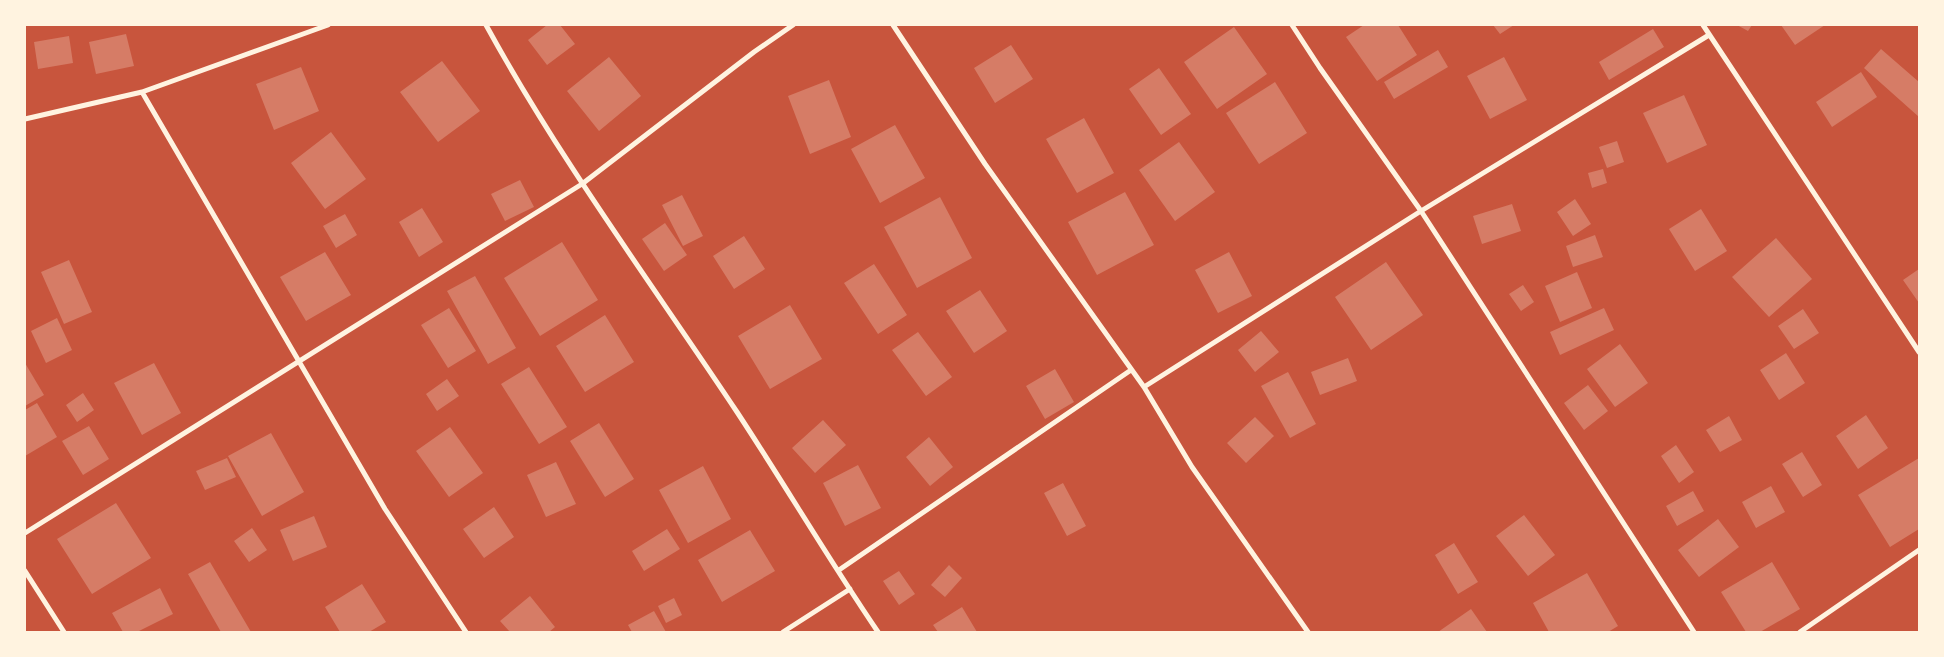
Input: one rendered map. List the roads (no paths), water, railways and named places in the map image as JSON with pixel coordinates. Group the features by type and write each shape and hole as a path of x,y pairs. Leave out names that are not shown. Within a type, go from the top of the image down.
{"street":[{"path":"25,119 142,92 328,25"},
{"path":"486,25 510,70 582,184 737,412 878,632"},
{"path":"25,533 582,184 754,52 794,25"},
{"path":"893,25 985,164 1144,387 1192,467 1308,632"},
{"path":"1292,25 1421,211 1694,632"},
{"path":"1703,25 1919,352"},
{"path":"1144,387 1421,211 1709,35"},
{"path":"142,92 385,510 466,632"},
{"path":"839,570 1131,370"},
{"path":"1800,632 1919,550"},
{"path":"25,571 64,632"},
{"path":"784,632 850,589"}]}
